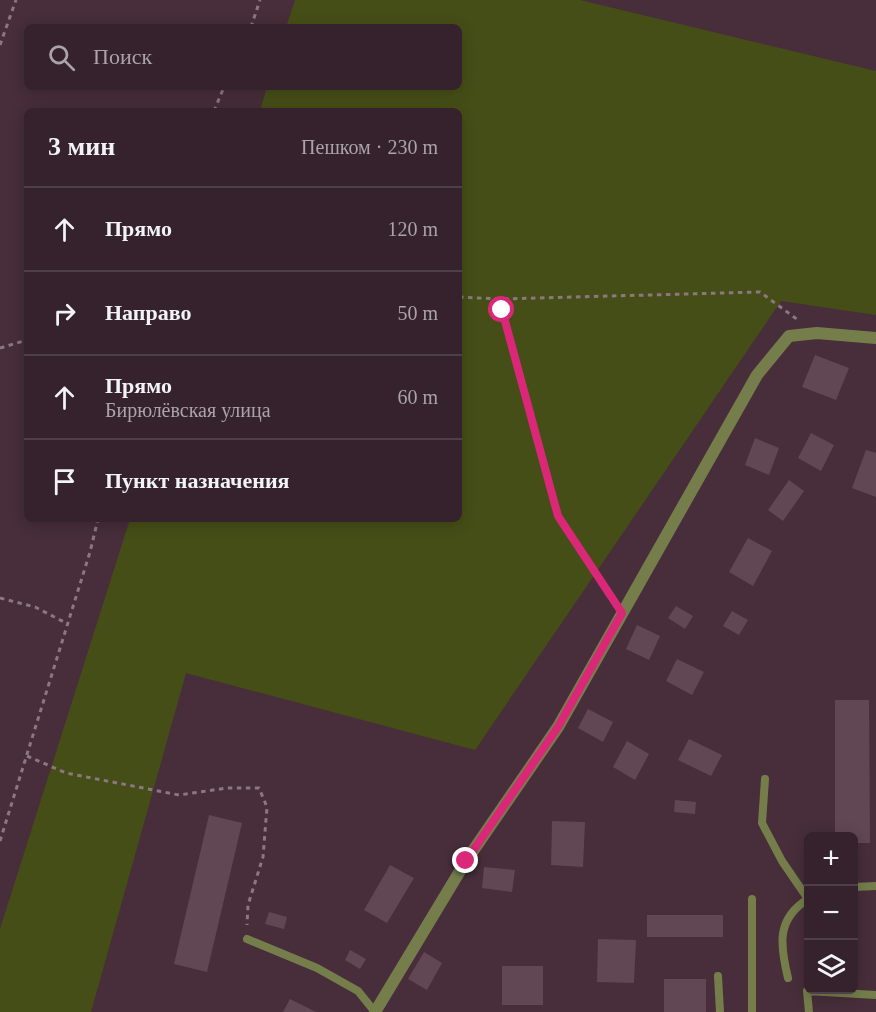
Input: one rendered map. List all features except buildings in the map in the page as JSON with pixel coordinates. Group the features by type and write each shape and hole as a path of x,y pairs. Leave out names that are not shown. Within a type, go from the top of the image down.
{"street":[{"path":"375,1012 466,861 558,727 757,375 789,336 817,333 876,338"}],"lane":[{"path":"765,779 762,823 782,861 804,893"},
{"path":"858,887 876,886"},
{"path":"752,899 752,1012"},
{"path":"788,978 782,951 784,926 794,908 804,902"},
{"path":"247,939 338,979 358,991 375,1012"},
{"path":"718,976 720,1012"},
{"path":"809,1012 807,991 876,995"}],"path":[{"path":"0,45 16,0"},
{"path":"252,24 260,0"},
{"path":"215,108 223,90"},
{"path":"462,297 499,299 760,292 817,333"},
{"path":"499,299 558,516 622,613"},
{"path":"0,348 24,341"},
{"path":"0,841 97,522"},
{"path":"0,598 35,607 68,624"},
{"path":"27,756 66,773 179,795 227,788 259,788 267,807 263,858 248,905 247,939"}],"green space":[{"path":"295,0 580,0 876,71 876,315 781,301 475,750 186,673 91,1012 0,1012 0,929 129,522 462,522 462,108 261,108 266,90 462,90 462,24 287,24"}],"route":[{"path":"466,861 558,727 622,613 558,516 502,310"}]}
